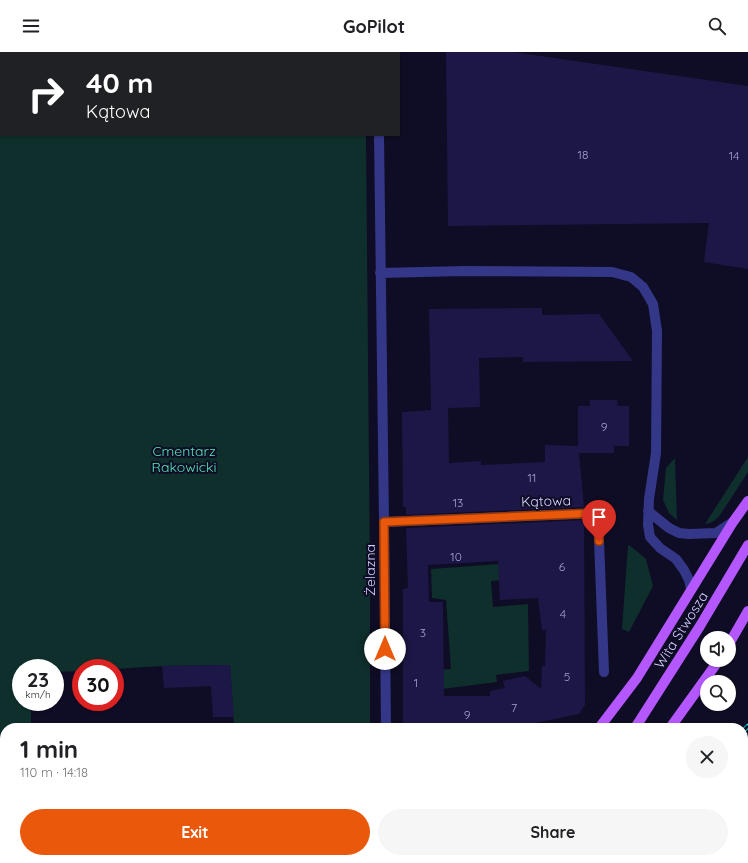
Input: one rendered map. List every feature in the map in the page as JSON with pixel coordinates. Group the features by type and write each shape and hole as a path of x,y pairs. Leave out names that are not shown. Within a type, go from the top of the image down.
{"main road":[{"path":"603,723 636,678 748,501"},
{"name":"Wita Stwosza","path":"638,723 700,626 748,545"},
{"path":"736,632 748,611"},
{"path":"674,723 714,667"}],"street":[{"name":"Żelazna","path":"379,136 386,723"},
{"path":"380,273 464,271 612,272 631,277 643,287 654,304 657,331 656,453 648,511 650,538 660,548 676,559 684,570 689,580 691,589"},
{"path":"648,511 669,528 679,533 716,533 734,522"},
{"name":"Kątowa","path":"384,522 598,513 604,672"}],"green space":[{"name":"Cmentarz Rakowicki","path":"0,136 366,136 370,723 234,723 230,665 124,668 124,659 72,659 72,671 64,672 64,659 12,659 12,711 31,711 31,723 0,723"},
{"path":"748,457 748,472 720,515 710,523 705,524"},
{"path":"675,458 677,520 669,513 663,500 666,468"},
{"path":"628,545 646,559 653,586 629,632 622,629"},
{"path":"513,563 534,577 491,581 493,607 528,604 529,671 496,675 497,682 442,689 440,670 451,669 446,600 432,598 431,569"}],"building":[{"path":"446,52 513,52 748,86 748,269 704,262 709,223 448,226"},
{"path":"542,308 542,315 599,314 633,361 523,362 523,357 479,358 480,407 448,408 449,463 481,461 481,465 545,462 545,445 578,446 578,406 590,406 590,400 617,400 618,406 629,406 629,446 614,446 614,453 579,453 584,507 406,515 406,507 403,507 402,412 431,410 429,309"},
{"path":"584,520 585,705 579,714 535,723 403,723 403,589 408,588 406,528","holes":["498,561 500,600 538,598 542,630 546,630 545,666 542,666 541,689 525,676 503,681 505,688 490,691 490,696 444,696 443,602 429,602 428,565"]},
{"path":"230,665 234,717 213,717 211,686 164,688 162,666"}],"route":[{"path":"385,649 384,522 598,513 599,541"}]}
